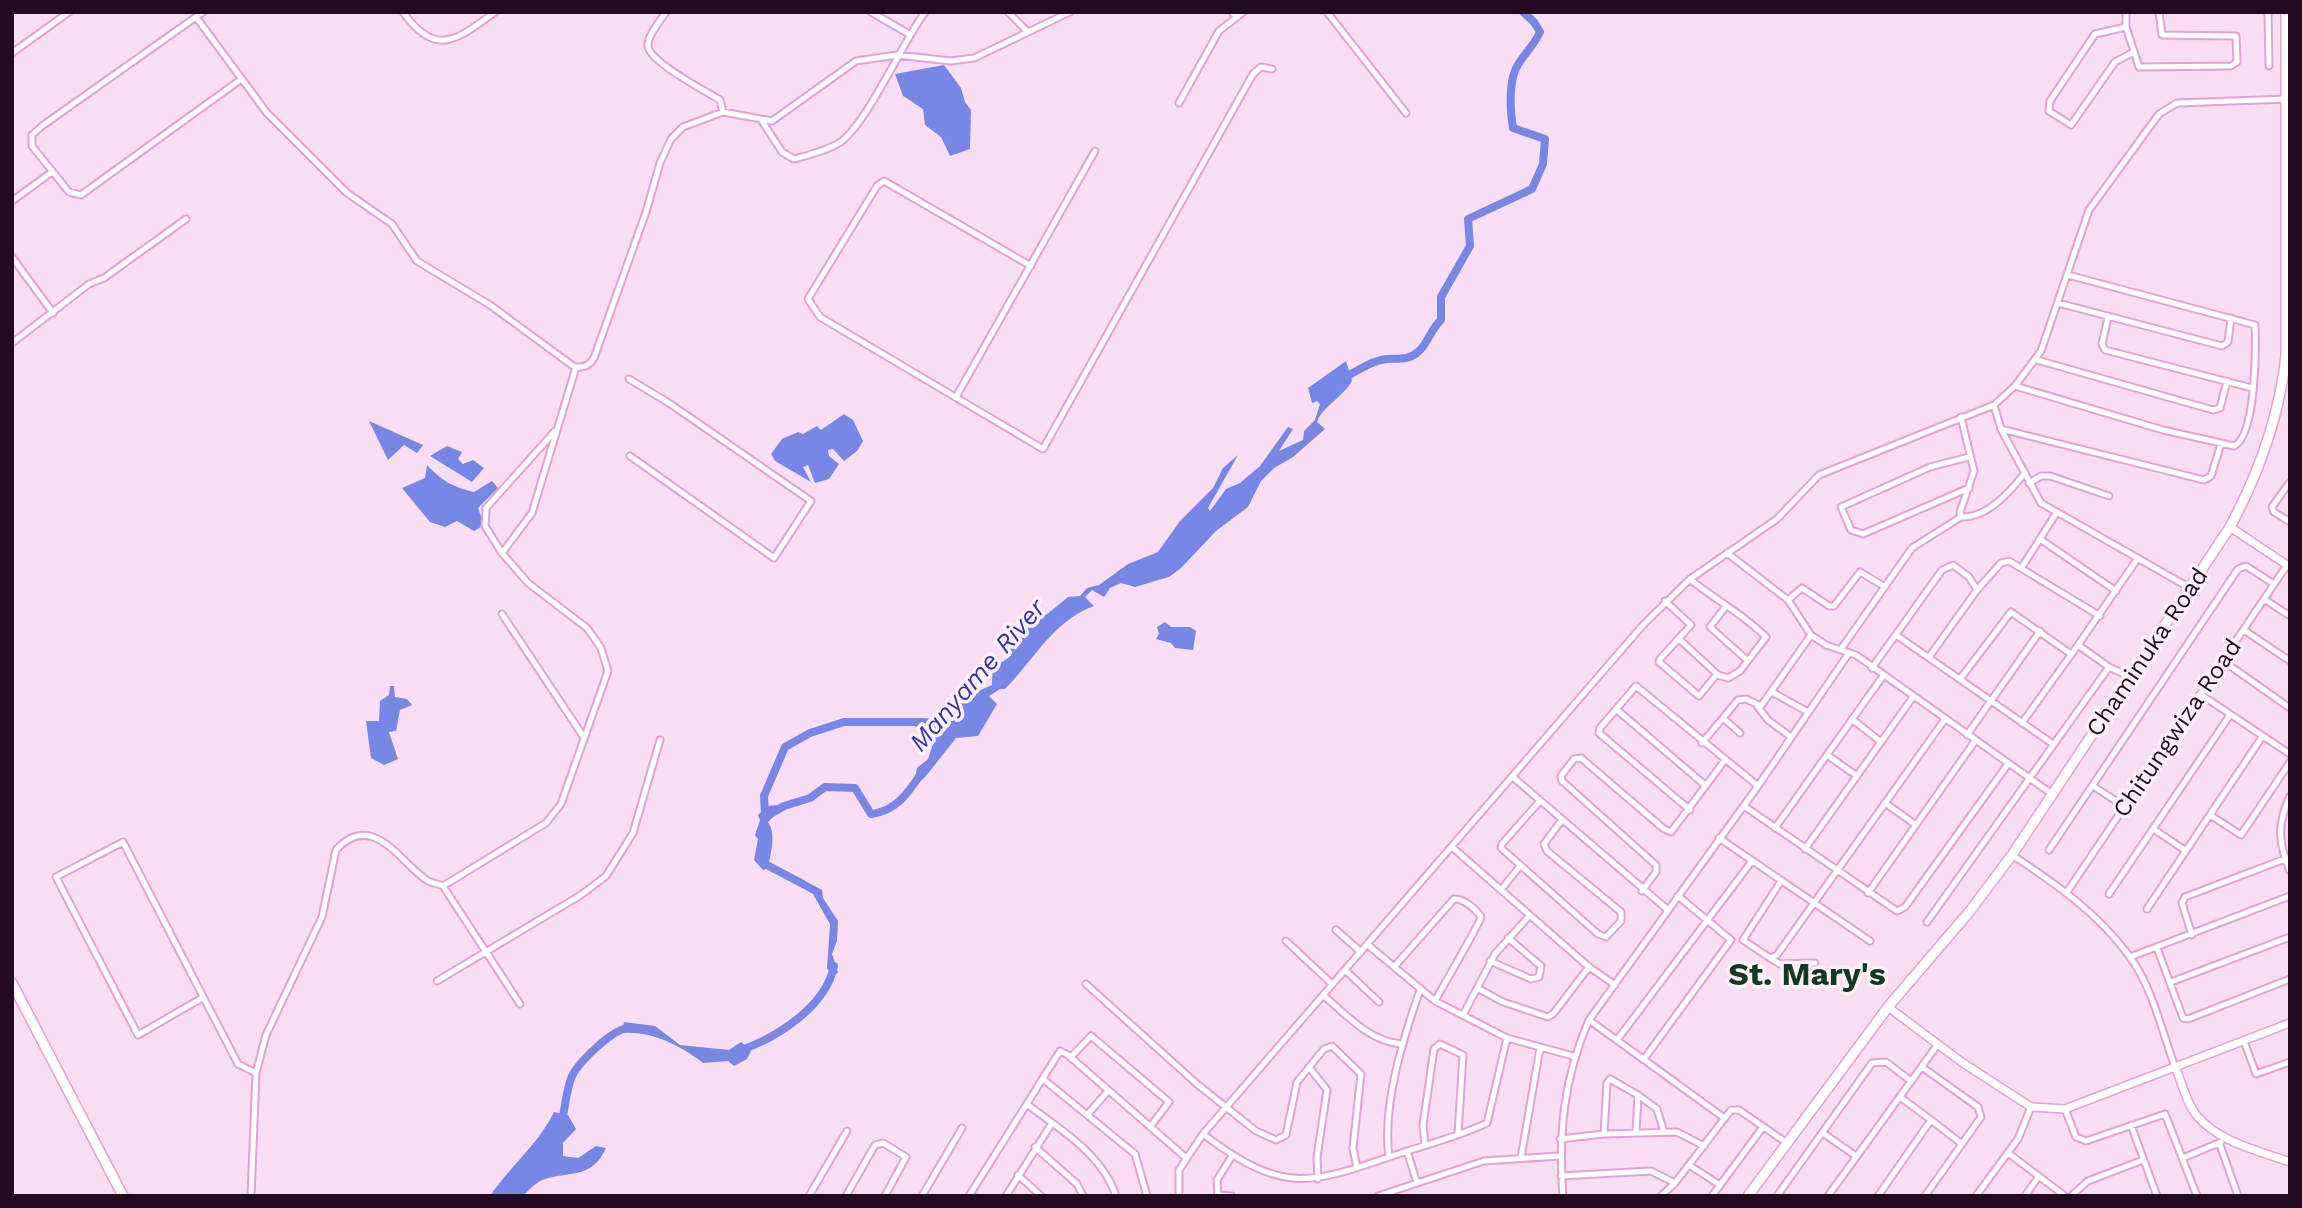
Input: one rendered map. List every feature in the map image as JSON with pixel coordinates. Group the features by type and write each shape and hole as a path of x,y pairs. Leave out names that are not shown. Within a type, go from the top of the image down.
{"main road":[{"name":"Chaminuka Road","path":"1748,1196 1888,1007 1970,911 2012,855 2230,527 2262,460 2281,392 2287,340 2287,15"},
{"path":"12,983 123,1196"}],"street":[{"path":"12,53 69,12"},
{"path":"203,12 34,132 32,145 69,192 81,195 240,80"},
{"path":"403,12 430,38 442,42 462,36 495,12"},
{"path":"666,12 648,41 648,50 656,60 720,100 723,112"},
{"path":"872,12 909,34"},
{"path":"762,121 782,152 794,159 839,143 858,125 909,34 925,12"},
{"path":"1009,12 1028,32"},
{"path":"196,18 240,80 325,172 347,192 392,224 409,251 422,265 490,305 576,367 588,365 594,358 667,146 683,127 723,112 741,113 762,121 777,119 851,63 867,58 897,55 951,61 974,58 1070,12"},
{"path":"1179,103 1219,31 1234,15 1243,12"},
{"path":"1327,12 1406,113"},
{"path":"2126,12 2126,27 2132,53 2141,68 2231,66 2237,62 2236,36 2162,35 2159,12"},
{"path":"2268,12 2269,66"},
{"path":"2126,27 2095,34 2050,101 2049,111 2071,125 2115,62 2132,53"},
{"path":"1031,266 884,181 877,186 808,299 820,317 1043,449 1253,74 1261,67 1272,69"},
{"path":"1179,1196 1177,1178 1185,1157 1203,1134 1665,601 1690,579 1777,519 1819,475 1994,405 2015,386 2037,360 2068,275 2074,249 2096,198 2167,107 2177,103 2288,99"},
{"path":"956,397 1095,151"},
{"path":"12,201 52,172"},
{"path":"12,343 89,284 104,278 186,219"},
{"path":"12,257 52,313"},
{"path":"2015,386 2221,444 2234,446 2240,443 2250,415 2255,325 2068,275"},
{"path":"2058,303 2222,346 2228,342 2231,318"},
{"path":"2108,317 2103,349 2252,388"},
{"path":"2037,360 2213,410 2220,408 2227,381"},
{"path":"502,553 532,513 576,367"},
{"path":"629,379 669,402 811,501 774,558 630,456"},
{"path":"1994,405 2001,429 2041,503 2190,588"},
{"path":"1961,417 1974,471 1960,512 1961,517"},
{"path":"443,886 546,823 561,804 608,671 601,648 587,628 528,583 502,553 485,526 486,508 556,429"},
{"path":"2001,429 2204,480 2211,476 2221,444"},
{"path":"1969,457 1930,467 1841,507 1851,530 1863,534 1969,488"},
{"path":"1840,649 1917,544 1961,517 1972,517 1998,502 2024,474"},
{"path":"2029,483 2040,476 2050,476 2109,496"},
{"path":"2290,482 2272,507 2274,512 2290,522"},
{"path":"2022,567 2057,512"},
{"path":"2230,527 2288,566"},
{"path":"2040,539 2116,590"},
{"path":"1727,553 1788,600 1811,635 1826,645 1856,655 2052,794"},
{"path":"2022,723 2100,616 2138,558"},
{"path":"1929,657 1977,590 2001,562 2009,561 2022,567 2100,616"},
{"path":"1872,668 1945,566 1953,565 1970,579 1977,590"},
{"path":"2049,850 2238,569 2246,566 2274,584"},
{"name":"Chitungwiza Road","path":"2067,892 2288,566"},
{"path":"1788,600 1802,588 1832,606 1860,572 1885,587"},
{"path":"1679,639 1717,676 1734,676 1766,637 1732,607 1726,606 1690,579"},
{"path":"2264,600 2290,617"},
{"path":"1665,601 1690,622 1679,639 1660,659 1660,663 1697,696 1717,676"},
{"path":"1726,606 1710,627 1748,661"},
{"path":"1960,679 2008,613 2015,612 2071,654"},
{"path":"502,614 583,736"},
{"path":"2244,630 2290,661"},
{"path":"1967,735 2040,631"},
{"path":"1758,707 1772,692 1811,635"},
{"path":"1896,635 2053,744"},
{"path":"2078,645 2109,667 2130,677"},
{"path":"1563,1196 1560,1139 1573,1056 1589,1020 1744,806 1849,653"},
{"path":"2223,661 2290,708"},
{"path":"1927,922 2109,667"},
{"path":"1775,828 1883,676"},
{"path":"1690,810 1599,733 1616,709 1639,686 1702,743 1758,786"},
{"path":"1772,692 1808,712"},
{"path":"2200,694 2290,754"},
{"path":"1804,849 1913,697"},
{"path":"1702,743 1742,699 1758,707 1768,720 1791,737"},
{"path":"1616,709 1706,786"},
{"path":"2109,894 2231,715"},
{"path":"1723,719 1740,733"},
{"path":"1852,719 1881,742"},
{"path":"1770,958 1777,955 1945,719"},
{"path":"2147,909 2262,737"},
{"path":"437,981 581,895 606,876 633,833 660,740"},
{"path":"1868,893 1975,741"},
{"path":"1826,755 1857,776"},
{"path":"1642,891 1656,872 1656,865 1562,781 1561,776 1574,759 1581,758 1668,831 1675,830 1725,760"},
{"path":"2210,815 2241,835 2290,762"},
{"path":"1744,806 1892,910 1901,911 2008,765"},
{"path":"1514,778 1642,891 1668,910"},
{"path":"2094,786 2124,806"},
{"path":"2290,796 2279,824 2280,845 2290,872"},
{"path":"1539,802 1501,846 1598,934 1603,937 1610,935 1621,921 1620,912 1544,844 1561,821"},
{"path":"1885,803 1916,825"},
{"path":"2155,830 2186,851"},
{"path":"251,1196 256,1073 266,1035 322,917 331,863 336,850 343,842 358,836 377,839 397,850 427,880 443,886 520,1004"},
{"path":"1719,838 1870,941"},
{"path":"202,998 138,1035 56,877 123,842 238,1064 256,1073"},
{"path":"1452,847 1589,967 1615,985"},
{"path":"2012,855 2083,905 2130,957 2149,996 2196,1115 2221,1141 2238,1196"},
{"path":"2192,935 2182,903 2185,897 2287,858"},
{"path":"1617,1040 1752,861"},
{"path":"1501,890 1520,866"},
{"path":"1781,881 1743,940 1780,964 1815,963"},
{"path":"1644,1059 1731,940 1678,896"},
{"path":"2130,957 2290,896"},
{"path":"1394,967 1454,899 1460,899 1476,911 1481,922 1468,938 1435,1001"},
{"path":"1463,1015 1490,961 1530,915"},
{"path":"1336,930 1361,951"},
{"path":"2171,982 2290,937"},
{"path":"1490,961 1531,979 1539,976 1541,966 1508,938"},
{"path":"1286,941 1332,984"},
{"path":"1368,945 1435,1001 1507,1038 1573,1056"},
{"path":"2157,948 2183,1017 2188,1019 2290,979"},
{"path":"1477,988 1519,1008 1548,1017 1589,967"},
{"path":"1345,970 1378,1002"},
{"path":"1086,984 1196,1084 1256,1131 1281,1139 1286,1135 1294,1089 1330,1046 1360,1071 1362,1084 1353,1147 1357,1168"},
{"path":"1389,1157 1388,1133 1401,1044 1420,990"},
{"path":"1324,996 1371,1036 1384,1043 1401,1044"},
{"path":"1888,1007 2031,1107 2065,1109 2290,1023"},
{"path":"1589,1020 1723,1117"},
{"path":"1071,1057 1091,1036 1169,1102 1150,1127"},
{"path":"1203,1134 1232,1156 1281,1177 1318,1179 1357,1168 1458,1134 1488,1121 1507,1038"},
{"path":"2244,1041 2256,1074 2290,1062"},
{"path":"1425,1145 1425,1111 1434,1049 1440,1044 1462,1053 1464,1060 1458,1134"},
{"path":"1828,1196 1938,1044"},
{"path":"1521,1158 1540,1048"},
{"path":"969,1196 1058,1053 1064,1052 1071,1057 1185,1157"},
{"path":"1777,1196 1872,1063 1886,1062 1911,1081"},
{"path":"1922,1067 1978,1107 1982,1116 1925,1196"},
{"path":"1309,1068 1327,1090 1317,1157 1318,1179"},
{"path":"1043,1079 1135,1154 1147,1196"},
{"path":"1604,1134 1607,1083 1610,1079 1657,1109 1664,1132"},
{"path":"1088,1114 1108,1091"},
{"path":"1636,1133 1638,1095"},
{"path":"1900,1097 1962,1144"},
{"path":"1028,1105 1099,1163 1108,1175 1116,1196"},
{"path":"1976,1196 2022,1132 2031,1107"},
{"path":"2065,1109 2076,1137 2086,1141 2165,1114 2197,1196"},
{"path":"1661,1196 1675,1183 1731,1110 1739,1110 1787,1143"},
{"path":"1878,1196 1931,1121"},
{"path":"1006,1196 1052,1123"},
{"path":"2131,1125 2157,1196"},
{"path":"1712,1196 1763,1127"},
{"path":"922,1196 962,1128"},
{"path":"809,1196 847,1131"},
{"path":"1560,1139 1604,1134 1677,1132 1704,1146"},
{"path":"1823,1133 1856,1156"},
{"path":"2183,1158 2221,1141 2290,1162"},
{"path":"846,1196 875,1145 883,1143 906,1157 885,1196"},
{"path":"1035,1147 1077,1184 1083,1196"},
{"path":"1407,1151 1417,1183"},
{"path":"2008,1153 2066,1196"},
{"path":"1232,1156 1217,1180 1218,1195 1232,1196"},
{"path":"1378,1196 1484,1161 1560,1156"},
{"path":"2071,1196 2088,1181 2143,1160"},
{"path":"1689,1165 1720,1185"},
{"path":"1561,1176 1651,1171 1675,1183"},
{"path":"1018,1175 1041,1196"},
{"path":"2025,1196 2039,1176"}],"water":[{"path":"944,65 961,88 965,102 971,110 970,149 950,156 941,137 925,125 923,109 903,96 895,74"},
{"path":"1346,361 1352,381 1317,422 1325,429 1261,481 1248,507 1216,531 1169,577 1135,587 1121,583 1110,588 1104,597 1092,590 1085,597 1094,606 1067,621 1045,642 1005,689 989,696 997,704 978,736 956,738 922,780 916,775 917,768 928,759 933,744 923,743 918,738 921,729 912,725 913,719 931,718 950,703 992,685 994,666 1011,655 1010,649 1042,612 1046,615 1068,597 1080,596 1087,588 1099,585 1128,564 1158,552 1180,521 1213,488 1223,468 1238,455 1208,508 1210,511 1226,489 1240,483 1260,466 1288,427 1293,429 1279,451 1303,440 1304,431 1315,420 1320,404 1317,401 1312,403 1308,388"},
{"path":"844,414 853,420 863,441 857,451 844,461 833,449 828,450 829,456 839,464 829,479 815,483 808,465 803,467 811,482 775,461 771,454 782,439 798,432 803,434 817,426 821,430"},
{"path":"369,421 423,445 417,453 404,445 388,460"},
{"path":"447,446 462,452 458,459 463,464 473,460 484,468 472,482 430,456"},
{"path":"427,465 448,483 474,492 492,481 498,488 478,508 484,525 474,531 457,521 445,527 430,522 402,488 425,478"},
{"path":"1165,622 1171,627 1190,627 1196,631 1193,650 1175,648 1171,643 1156,639 1159,634 1157,627"},
{"path":"390,686 394,686 395,697 407,699 412,705 400,710 396,731 389,732 398,759 384,765 371,758 366,721 379,721 380,701 389,695"},
{"path":"779,805 781,809 768,822 772,845 768,868 763,870 754,860 758,839 755,835 760,820 758,815 767,806"},
{"path":"798,877 822,890 823,898 838,921 837,941 832,954 838,972 833,977 827,968 830,924 813,894 795,884 794,878"},
{"path":"624,1022 655,1026 680,1045 729,1050 741,1042 751,1051 747,1059 734,1066 728,1061 703,1063 665,1040 644,1034 622,1033"},
{"path":"554,1112 568,1115 576,1129 563,1143 563,1156 578,1158 596,1146 606,1148 600,1158 594,1165 580,1172 542,1180 523,1196 490,1196 540,1135"}],"waterway":[{"name":"Manyame River","path":"1344,378 1375,362 1406,358 1421,349 1441,320 1441,297 1470,246 1468,219 1532,189 1543,164 1545,139 1513,128 1511,107 1515,71 1540,32 1523,12"},
{"path":"765,815 764,796 785,747 810,733 844,722 922,722"},
{"name":"Manyame River","path":"772,813 784,806 810,798 825,787 855,788 871,814 880,812 896,804 924,769"},
{"name":"Manyame River","path":"763,859 763,863 801,883"},
{"name":"Manyame River","path":"738,1051 783,1030 810,1008 821,995 834,966"},
{"name":"Manyame River","path":"561,1125 568,1087 576,1070 606,1039 630,1028"}],"district":[{"name":"St. Mary's","path":"1807,974"}]}
